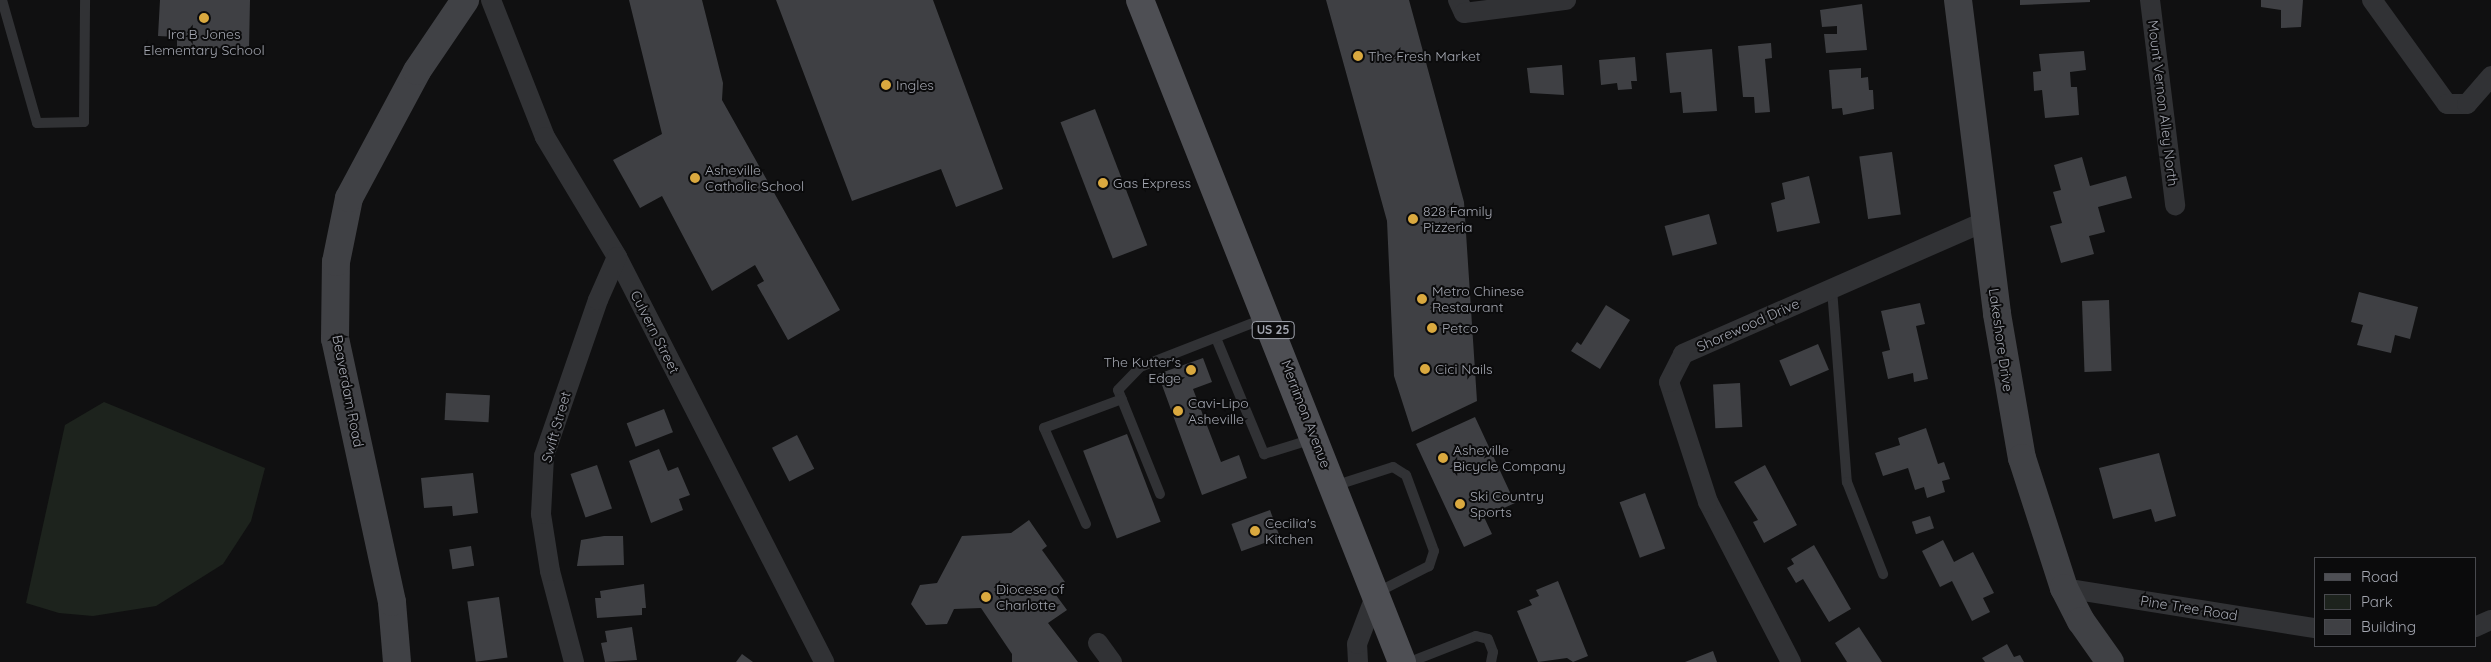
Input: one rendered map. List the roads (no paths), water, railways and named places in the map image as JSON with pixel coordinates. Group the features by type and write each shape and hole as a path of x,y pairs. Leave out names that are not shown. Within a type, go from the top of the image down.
{"main road":[{"name":"Merrimon Avenue","path":"1140,0 1268,317 1402,662"}],"street":[{"name":"Beaverdam Road","path":"397,662 392,602 335,338 336,262 349,198 417,72 465,0"},
{"name":"Culvern Street","path":"491,0 545,136 617,257 824,662"},
{"path":"1458,0 1464,13 1566,0"},
{"name":"Lakeshore Drive","path":"1958,0 1984,222 2008,388 2022,458 2064,588 2080,621 2110,662"},
{"name":"Mount Vernon Alley North","path":"2150,0 2175,206"},
{"path":"2372,0 2447,104 2467,104 2491,76"},
{"name":"Shorewood Drive","path":"1790,662 1708,502 1669,382 1683,354 1984,222"},
{"name":"Swift Street","path":"574,662 550,571 541,514 544,456 598,300 617,257"},
{"name":"Pine Tree Road","path":"2064,588 2314,628"},
{"path":"1358,662 1357,644 1376,594"},
{"path":"1098,643 1112,662"}],"lane":[{"path":"2,0 37,123 84,122 85,0"},
{"path":"1832,289 1847,482 1883,574"},
{"path":"1160,494 1118,390 1140,366 1268,317"},
{"path":"1216,338 1264,454 1316,439"},
{"path":"1086,524 1044,428 1122,399"},
{"path":"1334,486 1393,467 1406,475 1434,552 1429,566 1376,594"},
{"path":"1410,662 1476,636 1488,639 1493,652 1490,662"}],"place":[{"name":"Ira B Jones Elementary School","path":"204,18"},
{"name":"The Fresh Market","path":"1358,56"},
{"name":"Ingles","path":"886,85"},
{"name":"Asheville Catholic School","path":"695,178"},
{"name":"Gas Express","path":"1103,183"},
{"name":"828 Family Pizzeria","path":"1413,219"},
{"name":"Metro Chinese Restaurant","path":"1422,299"},
{"name":"Petco","path":"1432,328"},
{"name":"Cici Nails","path":"1425,369"},
{"name":"The Kutter's Edge","path":"1191,370"},
{"name":"Cavi-Lipo Asheville","path":"1178,411"},
{"name":"Asheville Bicycle Company","path":"1443,458"},
{"name":"Ski Country Sports","path":"1460,504"},
{"name":"Cecilia's Kitchen","path":"1255,531"},
{"name":"Diocese of Charlotte","path":"986,597"}]}
